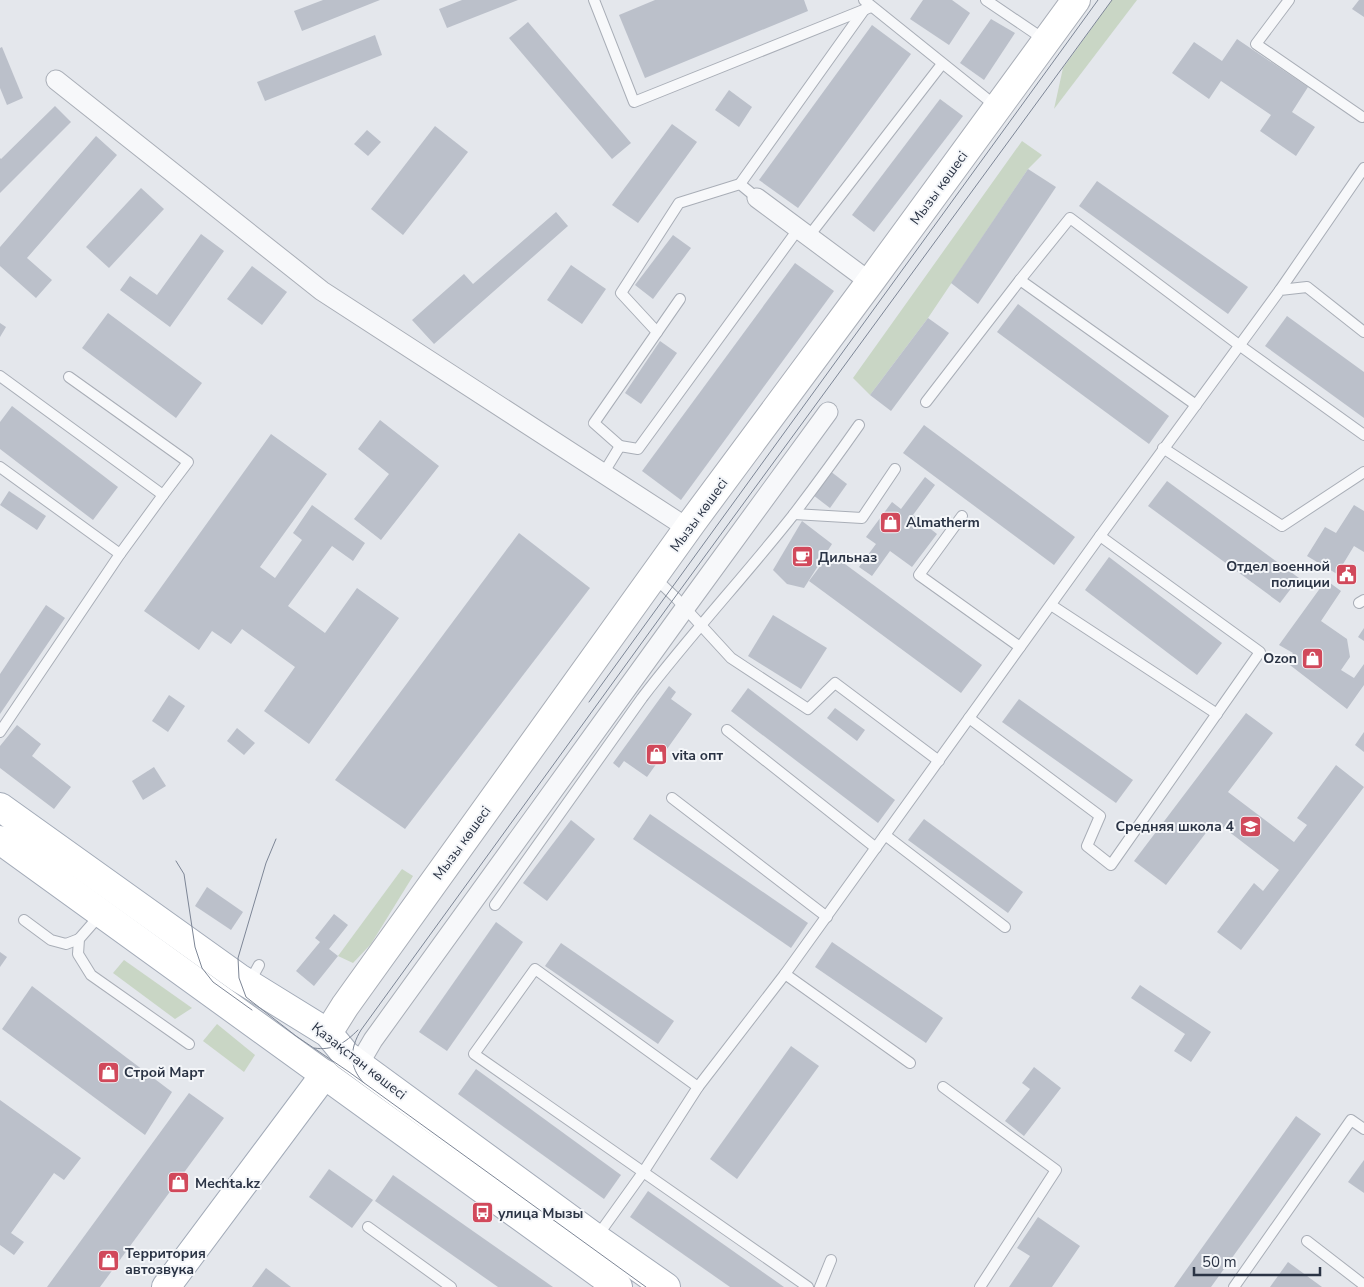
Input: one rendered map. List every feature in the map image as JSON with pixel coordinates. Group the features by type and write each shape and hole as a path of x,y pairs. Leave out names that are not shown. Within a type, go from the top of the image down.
{"main road":[{"name":"Мызы көшесі","path":"328,1033 344,1006 427,884 1076,0"},
{"name":"Қазақстан көшесі","path":"0,807 118,891 254,975 328,1033 346,1055 588,1249 618,1287"},
{"name":"Қазақстан көшесі","path":"0,840 366,1104 588,1249 666,1287"},
{"path":"101,913 118,891"},
{"path":"166,1287 325,1074 328,1033"},
{"path":"284,1045 294,1064 298,1082 295,1114"},
{"path":"295,1114 314,1104 332,1101 366,1104"}],"street":[{"path":"56,80 322,291 689,529"},
{"path":"757,198 870,282"},
{"path":"359,1064 373,1040 828,412"}],"lane":[{"path":"594,0 634,102 866,6"},
{"path":"986,0 1046,41"},
{"path":"1289,0 1256,44 1363,117"},
{"path":"866,6 998,108"},
{"path":"657,332 621,293 679,203 740,184 866,6"},
{"path":"680,299 594,423 620,446 638,449 804,232 942,64"},
{"path":"588,1249 644,1171 698,1087 827,917 1100,536 1280,290 1364,168"},
{"path":"740,184 757,198"},
{"path":"926,402 1070,218 1239,345 1364,435"},
{"path":"1020,280 1196,405"},
{"path":"1280,290 1307,287 1364,332"},
{"path":"0,376 163,496"},
{"path":"0,732 120,554 188,462 69,377"},
{"path":"495,905 667,665 702,626 794,514 859,425"},
{"path":"603,474 620,446"},
{"path":"1164,448 1282,526 1364,472"},
{"path":"0,467 120,554"},
{"path":"794,514 862,518 895,469"},
{"path":"962,516 919,575 1020,647"},
{"path":"969,718 1100,816 1087,846 1111,865 1260,652 1100,536"},
{"path":"654,576 731,658 808,710 834,684 939,761"},
{"path":"1051,605 1217,714"},
{"path":"727,730 876,848"},
{"path":"672,798 827,917"},
{"path":"885,835 1005,927"},
{"path":"24,920 51,940 66,944 79,939 101,913"},
{"path":"79,939 78,954 91,975 189,1044"},
{"path":"698,1087 535,969 474,1054 808,1287"},
{"path":"785,974 910,1062"},
{"path":"943,1087 1056,1170 980,1287"},
{"path":"1234,1287 1351,1120 1364,1129"},
{"path":"368,1227 451,1287"},
{"path":"1307,1241 1364,1285"},
{"path":"820,1287 831,1260"}],"green space":[{"path":"1112,0 1137,0 1054,109 1063,68"},
{"path":"1022,141 1042,155 1028,169 928,318 870,395 853,378"},
{"path":"402,869 413,876 371,944 353,963 338,956"},
{"path":"124,960 192,1008 175,1019 113,973"},
{"path":"217,1024 255,1055 244,1072 203,1041"}],"building":[{"path":"323,0 380,0 302,31 294,11"},
{"path":"462,0 518,0 447,28 439,9"},
{"path":"655,0 804,0 808,11 645,78 619,15"},
{"path":"923,0 952,0 970,13 949,45 910,19"},
{"path":"1359,0 1364,0 1364,17 1352,9"},
{"path":"991,19 1015,33 984,80 960,63"},
{"path":"528,22 631,143 612,159 509,38"},
{"path":"872,25 911,54 798,208 759,180"},
{"path":"375,35 382,55 265,101 257,82"},
{"path":"1237,39 1308,87 1292,112 1315,127 1296,156 1260,131 1271,115 1221,81 1209,99 1172,73 1194,42 1222,61"},
{"path":"2,47 23,98 7,105 0,88 0,48"},
{"path":"729,90 752,107 739,127 715,110"},
{"path":"940,99 963,116 874,232 852,215"},
{"path":"55,106 71,122 0,193 0,158"},
{"path":"672,124 697,142 638,223 612,205"},
{"path":"435,126 468,152 403,235 371,209"},
{"path":"367,130 381,142 368,156 354,144"},
{"path":"96,136 117,155 27,258 52,280 36,298 0,266 0,247"},
{"path":"1028,169 1056,187 978,304 951,283"},
{"path":"1097,181 1248,287 1228,314 1079,206"},
{"path":"141,188 164,209 109,268 86,247"},
{"path":"556,212 568,226 434,344 412,320 464,274 473,284"},
{"path":"201,234 224,251 170,327 120,290 130,276 157,295"},
{"path":"673,235 691,248 653,299 635,285"},
{"path":"795,263 834,291 681,500 642,471"},
{"path":"571,265 606,289 582,324 547,300"},
{"path":"252,266 287,292 262,325 227,299"},
{"path":"1018,304 1169,416 1149,444 997,332"},
{"path":"108,313 202,383 176,418 82,348"},
{"path":"1287,316 1364,372 1364,418 1265,346"},
{"path":"928,318 949,333 891,411 870,395"},
{"path":"0,323 6,327 0,337"},
{"path":"660,341 677,353 641,404 625,393"},
{"path":"12,406 118,487 93,520 0,449 0,422"},
{"path":"380,420 439,466 381,540 354,519 389,474 358,449"},
{"path":"924,425 1075,537 1054,565 903,453"},
{"path":"271,434 327,474 260,567 275,578 302,540 293,533 312,505 365,543 353,561 332,546 288,606 325,633 357,588 399,618 309,744 264,711 295,667 242,629 231,644 212,631 199,650 144,611"},
{"path":"830,471 847,484 830,508 813,495"},
{"path":"925,477 935,485 913,515 937,534 912,567 890,551 872,576 859,567 876,544 866,537 892,502 901,509"},
{"path":"1167,481 1299,578 1280,603 1148,506"},
{"path":"9,491 46,516 37,530 0,505"},
{"path":"1354,505 1364,511 1364,552 1354,546 1337,574 1307,556 1325,527 1336,533"},
{"name":"Дильназ","path":"802,521 832,544 804,588 787,584 773,570"},
{"path":"519,533 590,588 405,829 335,780"},
{"path":"830,553 982,665 961,693 809,581"},
{"path":"1109,557 1222,643 1197,675 1085,590"},
{"path":"1326,580 1341,591 1321,621 1347,639 1350,657 1341,670 1354,678 1364,664 1364,685 1347,709 1286,662 1293,653 1279,645"},
{"path":"46,605 65,618 0,714 0,674"},
{"path":"773,615 827,648 801,689 748,656"},
{"path":"1364,628 1364,641 1358,637"},
{"path":"669,686 676,692 671,699 692,714 647,777 624,761 619,768 613,763"},
{"path":"748,688 895,800 878,823 731,711"},
{"path":"169,695 185,706 168,732 152,721"},
{"path":"1019,699 1133,780 1116,803 1002,722"},
{"path":"835,708 865,730 857,741 827,718"},
{"path":"1246,713 1273,733 1228,792 1294,842 1307,825 1297,818 1336,765 1364,787 1241,950 1217,932 1254,883 1263,891 1279,870 1215,821 1166,885 1134,861"},
{"path":"17,725 41,744 32,756 71,787 54,809 0,768 0,746"},
{"path":"237,728 255,743 244,755 227,741"},
{"path":"1364,732 1364,752 1355,745"},
{"path":"154,767 166,786 143,800 132,781"},
{"path":"650,814 808,923 791,948 633,839"},
{"path":"924,819 1023,892 1008,913 908,840"},
{"path":"571,820 595,839 547,901 523,883"},
{"path":"207,887 243,912 231,930 195,906"},
{"path":"334,914 348,925 329,949 338,956 314,986 296,971 320,942 315,938"},
{"path":"496,922 523,942 447,1051 419,1032"},
{"path":"832,942 943,1018 926,1043 815,967"},
{"path":"561,943 674,1021 658,1044 545,966"},
{"path":"0,952 7,957 0,967"},
{"path":"1140,985 1211,1032 1191,1062 1174,1051 1185,1034 1131,998"},
{"path":"32,986 172,1092 145,1135 2,1029"},
{"path":"791,1046 819,1066 737,1179 710,1159"},
{"path":"1034,1067 1061,1088 1024,1136 1005,1121 1030,1089 1022,1083"},
{"path":"476,1069 621,1175 604,1199 458,1094"},
{"path":"189,1093 224,1118 100,1287 47,1287"},
{"path":"0,1100 81,1158 64,1180 54,1173 11,1233 24,1242 14,1255 0,1245"},
{"path":"1296,1116 1321,1134 1211,1287 1174,1287"},
{"path":"1364,1160 1364,1193 1348,1182"},
{"path":"329,1169 373,1200 352,1228 309,1197"},
{"path":"393,1175 553,1287 498,1287 375,1201"},
{"path":"648,1191 784,1287 730,1287 630,1217"},
{"path":"1038,1217 1080,1246 1052,1287 1009,1287 1030,1256 1017,1248"},
{"path":"1288,1262 1322,1287 1270,1287"},
{"path":"266,1268 291,1287 252,1287"}],"tram line":[{"path":"589,702 1098,0"},
{"path":"364,1083 355,1070 352,1057 357,1037 361,1030 1112,0"},
{"path":"276,839 266,863 238,958 239,978 246,997 296,1036 349,1072 646,1287"},
{"path":"176,861 184,874 195,947 202,968 213,982 252,1010"},
{"path":"314,1048 321,1049 338,1045 358,1030"}],"place":[{"name":"Almatherm","path":"890,522"},
{"name":"Дильназ","path":"802,557"},
{"name":"Отдел военной полиции","path":"1346,574"},
{"name":"Ozon","path":"1313,658"},
{"name":"vita опт","path":"656,755"},
{"name":"Средняя школа 4","path":"1250,826"},
{"name":"Строй Март","path":"108,1072"},
{"name":"Mechta.kz","path":"179,1183"},
{"name":"улица Мызы","path":"482,1213"},
{"name":"Территория автозвука","path":"109,1261"}]}
